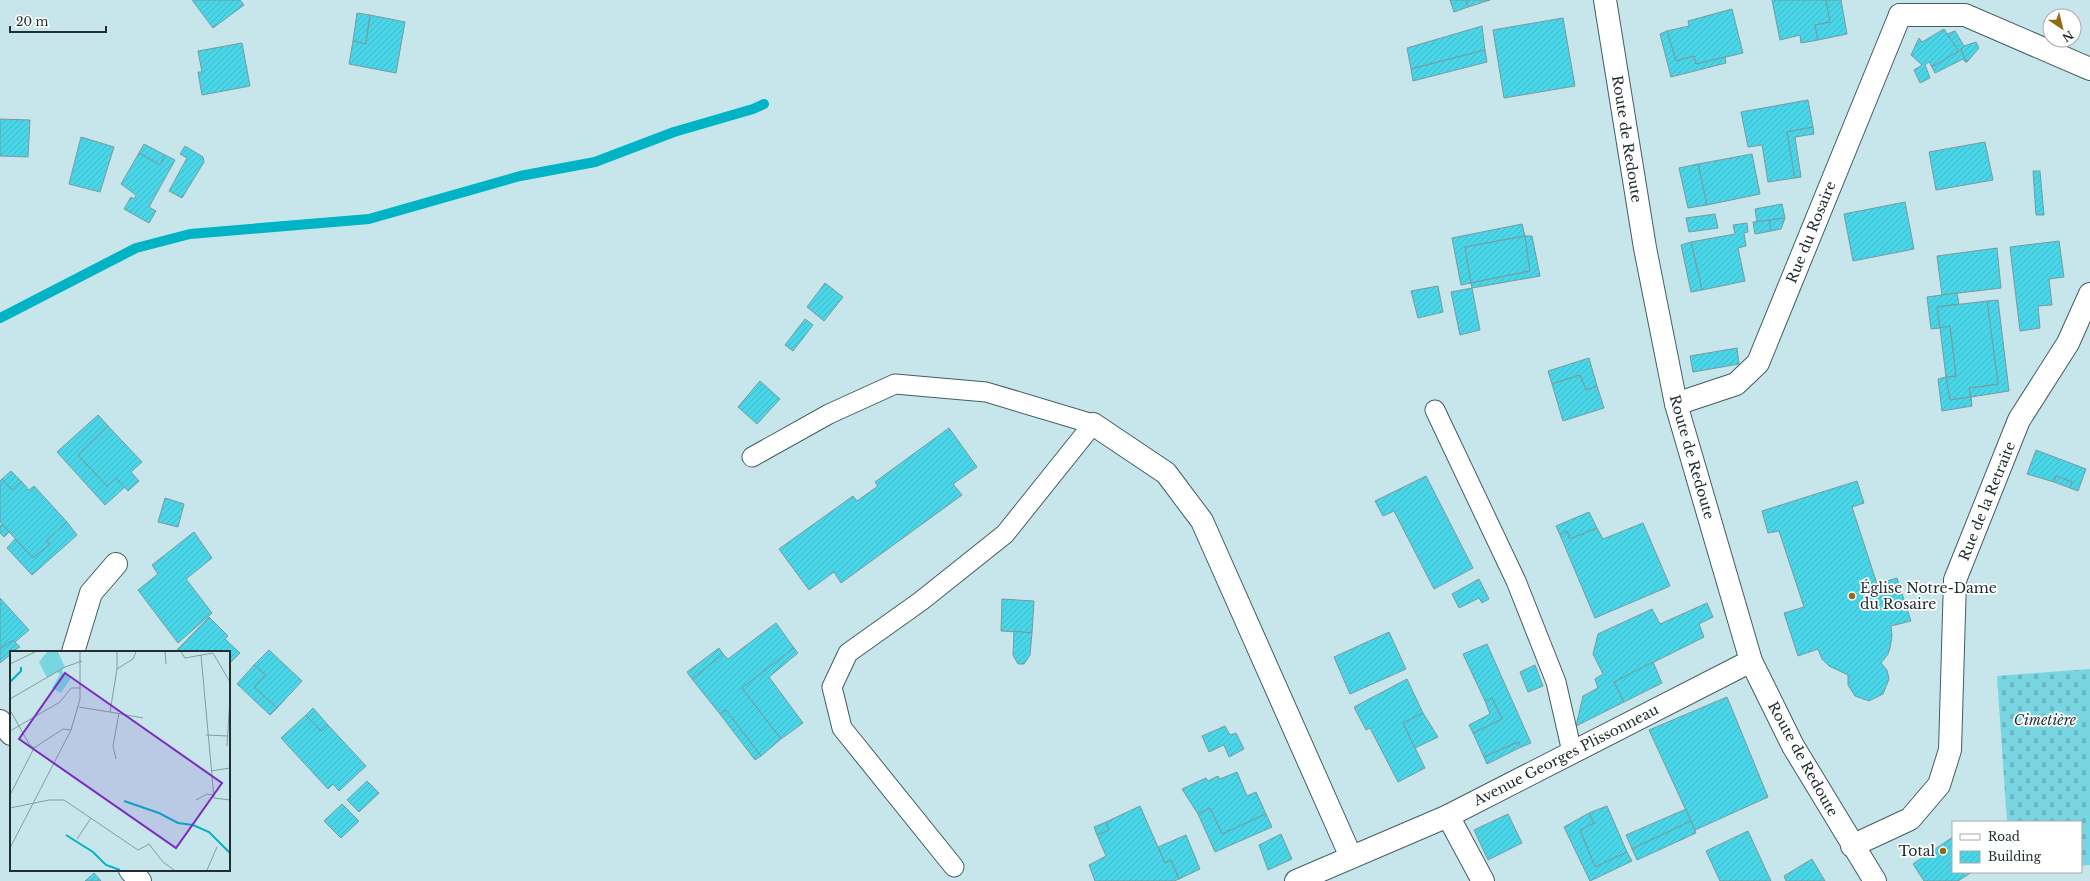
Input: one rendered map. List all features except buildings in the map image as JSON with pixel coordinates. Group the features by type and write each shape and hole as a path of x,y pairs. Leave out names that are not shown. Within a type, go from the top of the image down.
{"street":[{"name":"Route de Redoute","path":"1605,0 1645,248 1676,404 1751,661 1793,746 1852,846 1875,881"},
{"name":"Rue du Rosaire","path":"1676,404 1736,384 1758,363 1899,7"},
{"path":"1899,7 1964,15 2090,69"},
{"name":"Rue de la Retraite","path":"1852,846 1910,819 1940,785 1950,750 1955,580 2019,420 2068,343 2090,294"},
{"path":"1093,424 1166,473 1202,521 1351,857"},
{"path":"73,651 91,593 116,564"},
{"name":"Avenue Georges Plissonneau","path":"1296,881 1448,816 1751,661"},
{"path":"10,716 0,721 10,733"},
{"path":"1448,816 1483,881"},
{"path":"131,871 140,881"}],"lane":[{"path":"752,457 829,414 895,384 986,392 1093,424 1005,534 921,602 848,653 832,687 842,728 954,867"},
{"path":"1435,410 1516,581 1556,682 1572,752"}],"green space":[{"name":"Cimetière","path":"2090,669 2090,865 2082,866 2082,821 2007,821 1997,676"}],"waterway":[{"path":"0,318 136,248 190,234 369,219 520,176 595,162 674,132 753,109 764,104"}],"place":[{"name":"Église Notre-Dame du Rosaire","path":"1852,596"},
{"name":"Total","path":"1943,851"}]}
